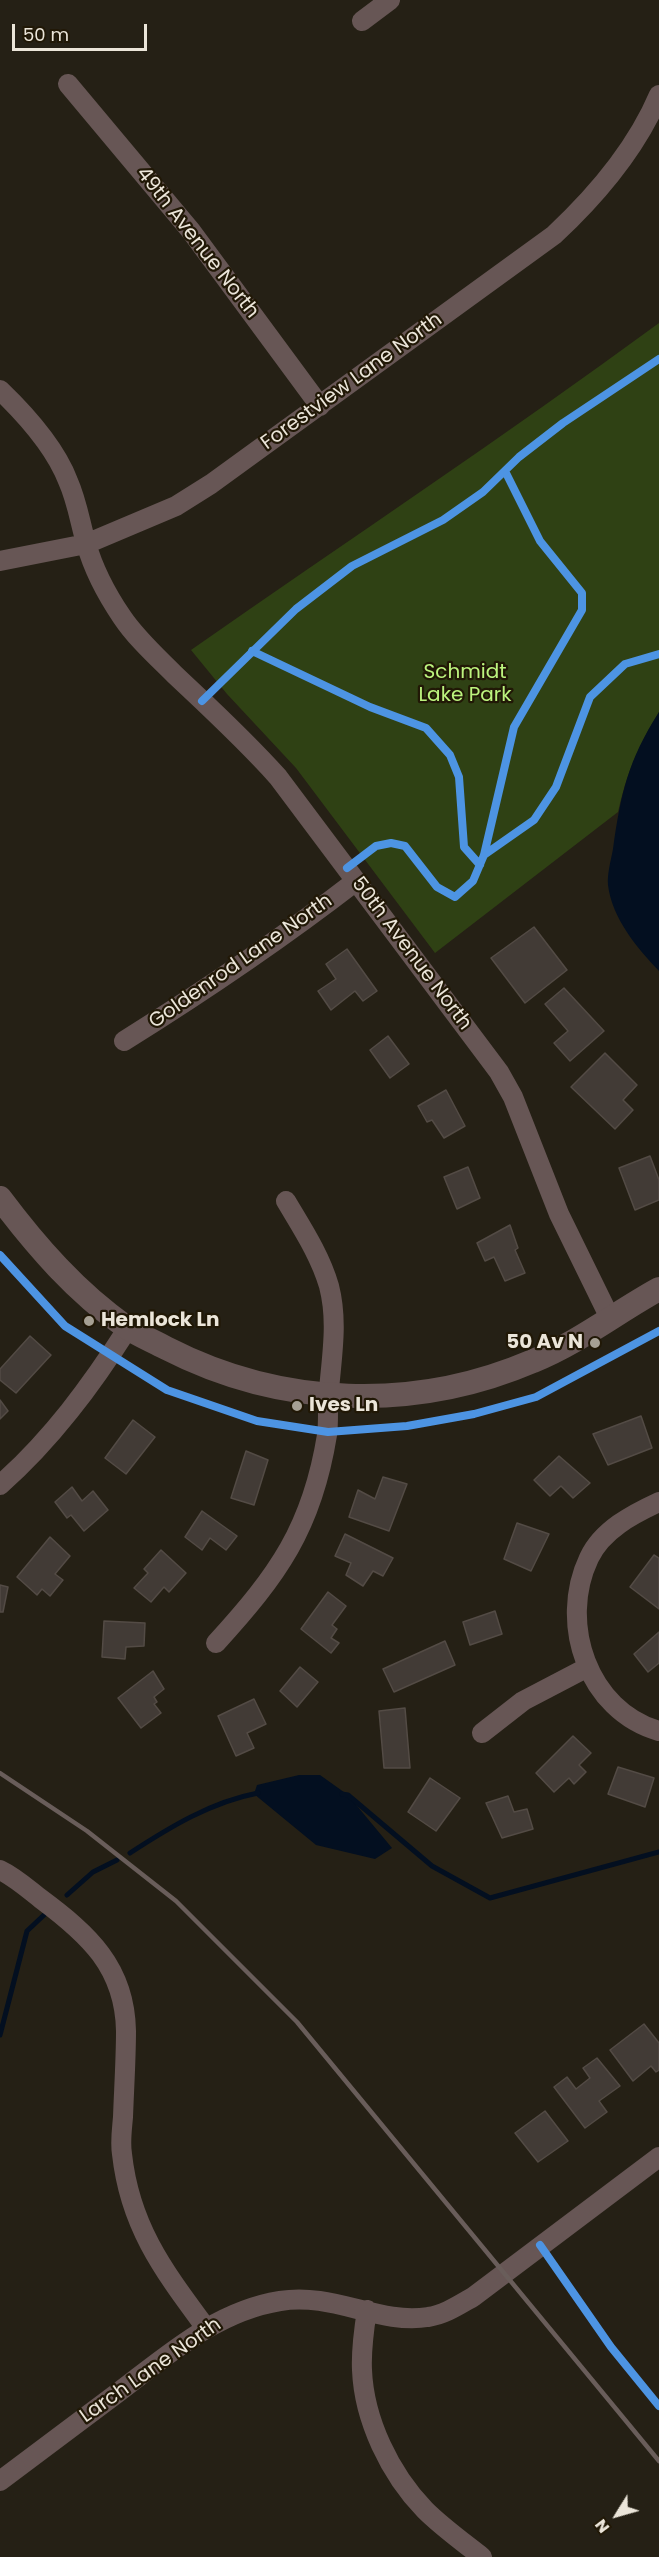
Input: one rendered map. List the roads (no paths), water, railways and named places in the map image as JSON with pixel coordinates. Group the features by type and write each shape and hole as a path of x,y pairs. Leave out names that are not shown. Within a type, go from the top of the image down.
{"street":[{"path":"362,21 390,0"},
{"name":"49th Avenue North","path":"68,84 191,231 320,406"},
{"name":"Forestview Lane North","path":"0,561 86,544 176,506 211,484 554,235 579,213 654,119 659,95"},
{"name":"50th Avenue North","path":"0,390 20,410 47,444 67,478 79,511 86,544 106,591 122,618 142,642 245,739 278,777 499,1072 513,1097 559,1214 610,1318"},
{"name":"Goldenrod Lane North","path":"124,1041 234,971 356,881"},
{"path":"0,1198 51,1261 91,1300 128,1328 194,1362 245,1381 302,1393 360,1398 418,1394 477,1381 535,1361 659,1289"},
{"path":"216,1643 255,1600 279,1566 306,1517 320,1474 328,1432 328,1395 335,1312 319,1259 286,1201"},
{"path":"0,1485 32,1457 61,1424 128,1328"},
{"path":"659,1502 628,1517 606,1535 589,1557 580,1586 577,1611 578,1635 596,1685 617,1709 646,1728 659,1731"},
{"path":"482,1733 523,1701 588,1667"},
{"path":"0,1870 79,1927 96,1944 108,1962 122,1994 126,2029 121,2152 129,2193 143,2236 166,2275 206,2328"},
{"name":"Larch Lane North","path":"0,2481 206,2328 251,2308 281,2301 309,2299 400,2318 429,2317 451,2309 473,2297 659,2157"},
{"path":"367,2310 362,2369 368,2407 381,2444 399,2477 425,2510 482,2557"}],"water":[{"path":"659,712 659,971 634,942 620,921 610,897 608,881 619,810 627,778 640,746"},
{"path":"299,1775 320,1775 348,1795 392,1848 375,1859 316,1845 254,1794 257,1785"}],"waterway":[{"path":"130,1853 207,1809 258,1793"},
{"path":"342,1794 348,1795 432,1866 490,1898 659,1852"},
{"path":"67,1895 93,1872 117,1860"},
{"path":"0,2035 27,1931 44,1915"}],"railway":[{"path":"0,1773 87,1831 176,1901 297,2022 659,2461"}],"place":[{"name":"Hemlock Ln","path":"89,1321"},
{"name":"50 Av N","path":"595,1343"},
{"name":"Ives Ln","path":"297,1406"}],"park label":[{"name":"Schmidt Lake Park","path":"465,684"}]}
